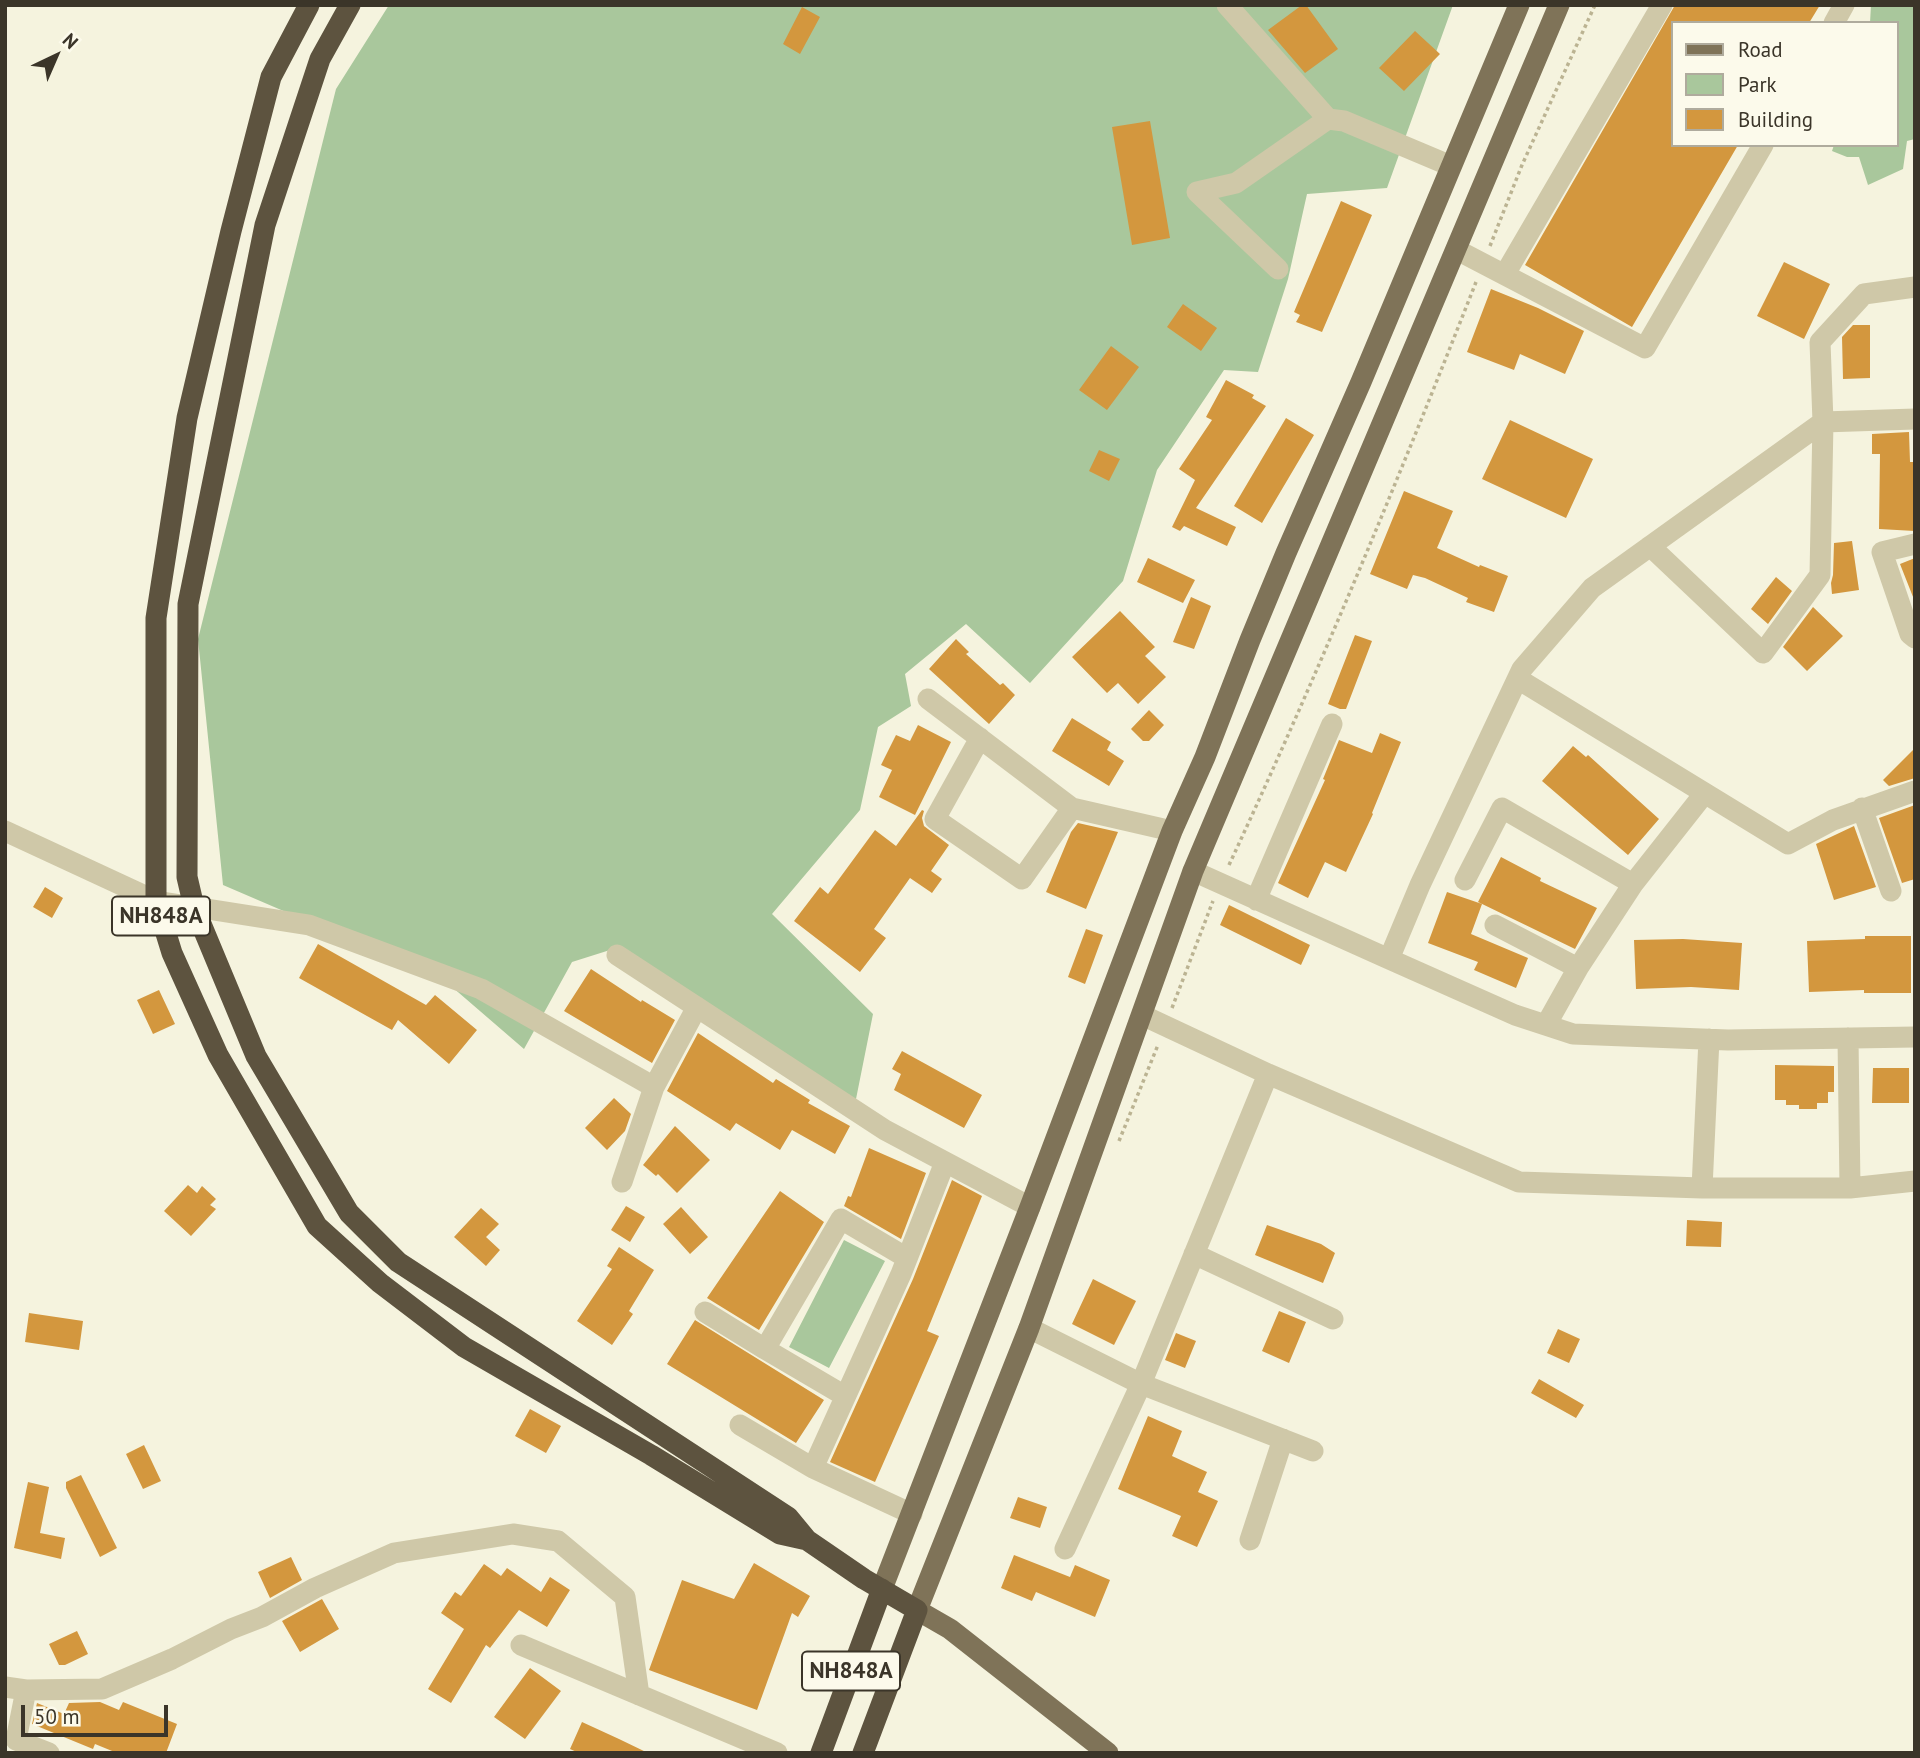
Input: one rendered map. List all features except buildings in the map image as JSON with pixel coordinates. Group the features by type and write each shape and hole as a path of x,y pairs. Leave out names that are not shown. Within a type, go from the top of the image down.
{"highway":[{"name":"NH848A","path":"309,5 271,77 187,418 156,618 156,901 172,953 218,1055 317,1226 380,1283 464,1347 651,1455 780,1534 807,1540"},
{"name":"NH848A","path":"350,5 320,58 265,225 188,604 187,877 194,907 256,1056 349,1213 398,1262 788,1517 807,1540 882,1589 821,1753"},
{"path":"882,1589 917,1610"},
{"name":"NH848A","path":"863,1753 917,1610"}],"main road":[{"path":"882,1589 1161,858 1205,757 1250,640 1519,5"},
{"path":"1108,1753 950,1629 917,1610 1029,1328 1193,871 1559,5"},
{"path":"1161,858 1193,871"}],"street":[{"path":"1227,5 1328,119 1344,121 1451,166"},
{"path":"1506,274 1662,5"},
{"path":"1835,21 1844,5"},
{"path":"1278,268 1197,191 1236,183 1328,119"},
{"path":"1457,250 1645,348 1762,147"},
{"path":"1650,546 1763,653 1820,575 1823,422 1820,342 1864,294 1915,287"},
{"path":"1389,959 1420,885 1522,669 1592,589 1823,422 1915,419"},
{"path":"1915,544 1882,552 1910,634 1915,638"},
{"path":"1518,679 1788,844 1861,808 1914,794"},
{"path":"928,699 1072,808 1172,831"},
{"path":"1256,900 1332,724"},
{"path":"980,738 935,819 1022,879 1072,808"},
{"path":"1546,1025 1578,968 1633,884 1704,794"},
{"path":"1465,880 1502,808 1633,884"},
{"path":"1861,808 1891,891"},
{"path":"5,831 156,901 309,925 481,989 654,1087"},
{"path":"1193,871 1515,1015 1573,1034 1709,1039 1915,1037"},
{"path":"1495,925 1578,968"},
{"path":"617,954 885,1130 1030,1206"},
{"path":"622,1182 654,1087 697,1007"},
{"path":"1142,1015 1268,1074 1520,1182 1702,1188 1850,1188 1915,1181"},
{"path":"1848,1038 1850,1188"},
{"path":"1702,1188 1709,1039"},
{"path":"1065,1549 1141,1384 1268,1074"},
{"path":"813,1468 907,1258 944,1162"},
{"path":"765,1349 841,1219 907,1258"},
{"path":"1194,1254 1334,1319"},
{"path":"705,1311 845,1396"},
{"path":"1029,1328 1141,1384 1312,1451"},
{"path":"740,1425 813,1468 912,1514"},
{"path":"1250,1540 1283,1439"},
{"path":"49,1753 16,1740 16,1689 102,1689 172,1659 231,1629 261,1618 315,1588 394,1553 513,1534 558,1541 625,1597 639,1695"},
{"path":"521,1645 777,1753"}],"green space":[{"path":"389,5 1453,5 1387,188 1307,194 1288,279 1258,372 1224,370 1157,470 1123,581 1030,683 966,624 905,674 911,706 878,727 860,810 772,914 873,1014 855,1104 610,950 572,962 524,1049 444,980 223,885 198,639 336,89"},
{"path":"1871,5 1915,5 1915,139 1907,141 1903,169 1868,185 1859,157 1847,157 1832,151 1833,147 1899,147 1899,21 1870,21"},
{"path":"844,1240 885,1261 829,1368 789,1347"}]}
